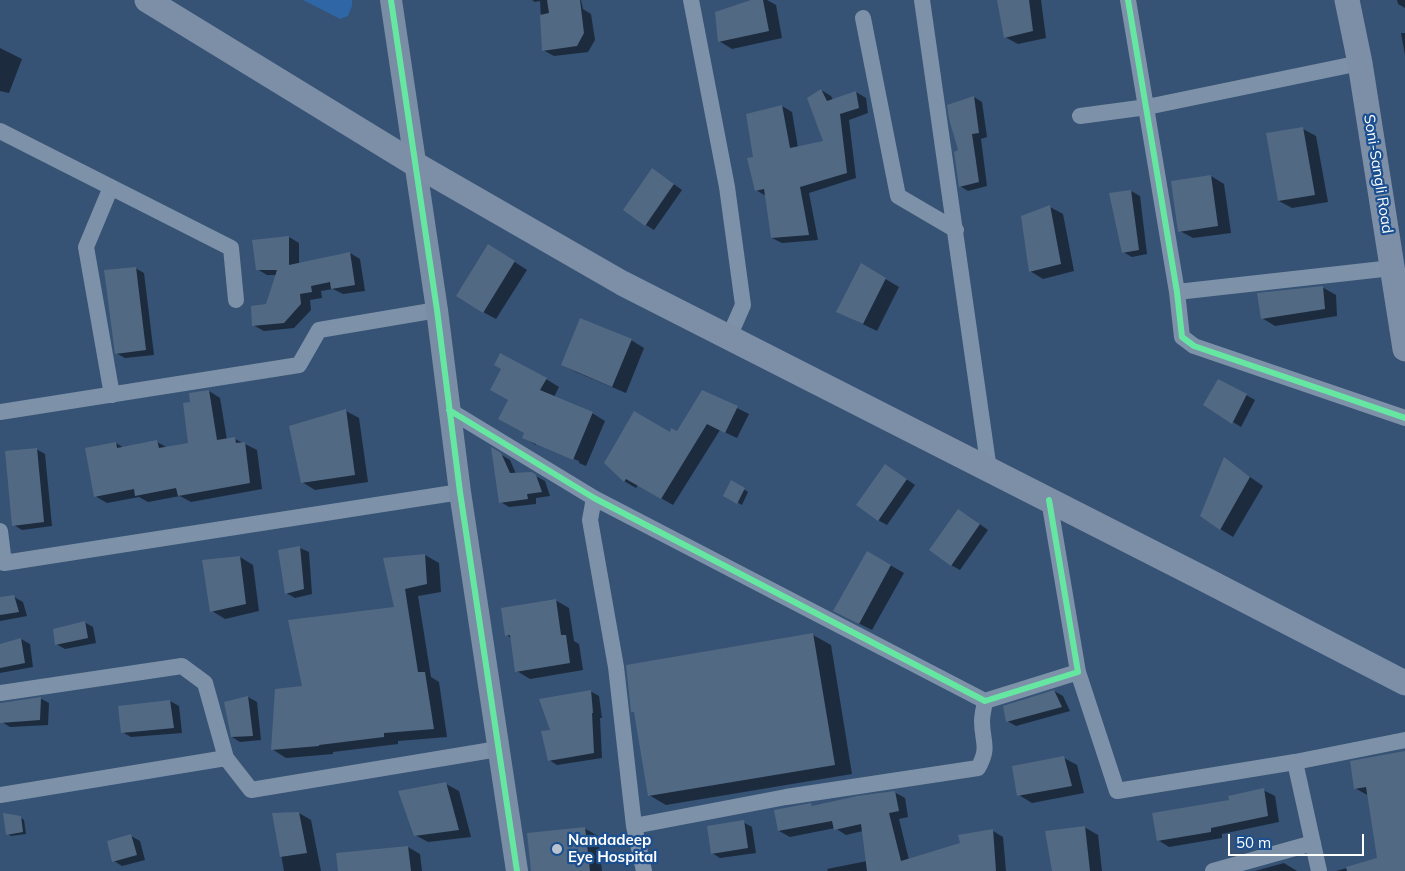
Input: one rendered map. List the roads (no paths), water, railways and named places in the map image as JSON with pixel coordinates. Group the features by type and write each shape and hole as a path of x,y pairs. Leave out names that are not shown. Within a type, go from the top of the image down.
{"main road":[{"path":"147,0 415,164 622,283 1405,683"},
{"name":"Soni-Sangli Road","path":"1347,0 1360,63 1405,349"}],"street":[{"path":"390,0 437,310 460,492 517,871"},
{"path":"691,0 727,187 743,305 729,337"},
{"path":"922,0 989,470"},
{"path":"1128,0 1177,292 1182,337 1194,346 1405,418"},
{"path":"863,18 898,196 956,230"},
{"path":"1080,116 1147,107 1360,63"},
{"path":"0,131 231,248 236,300"},
{"path":"111,187 86,247 112,395"},
{"path":"1177,292 1392,268"},
{"path":"0,412 299,365 319,330 437,310"},
{"path":"449,410 594,498 985,701 1078,672"},
{"path":"0,531 2,563 460,492"},
{"path":"594,498 590,520 616,667 634,826 644,871"},
{"path":"1049,500 1078,672 1116,790 1295,762 1405,740"},
{"path":"0,692 182,666 205,684 226,758 251,790 498,749"},
{"path":"634,826 786,797 978,768 983,760 986,747 982,722 985,701"},
{"path":"0,795 226,758"},
{"path":"1295,762 1318,871"},
{"path":"1212,871 1313,843"}],"place":[{"name":"Nandadeep Eye Hospital","path":"557,849"}]}
